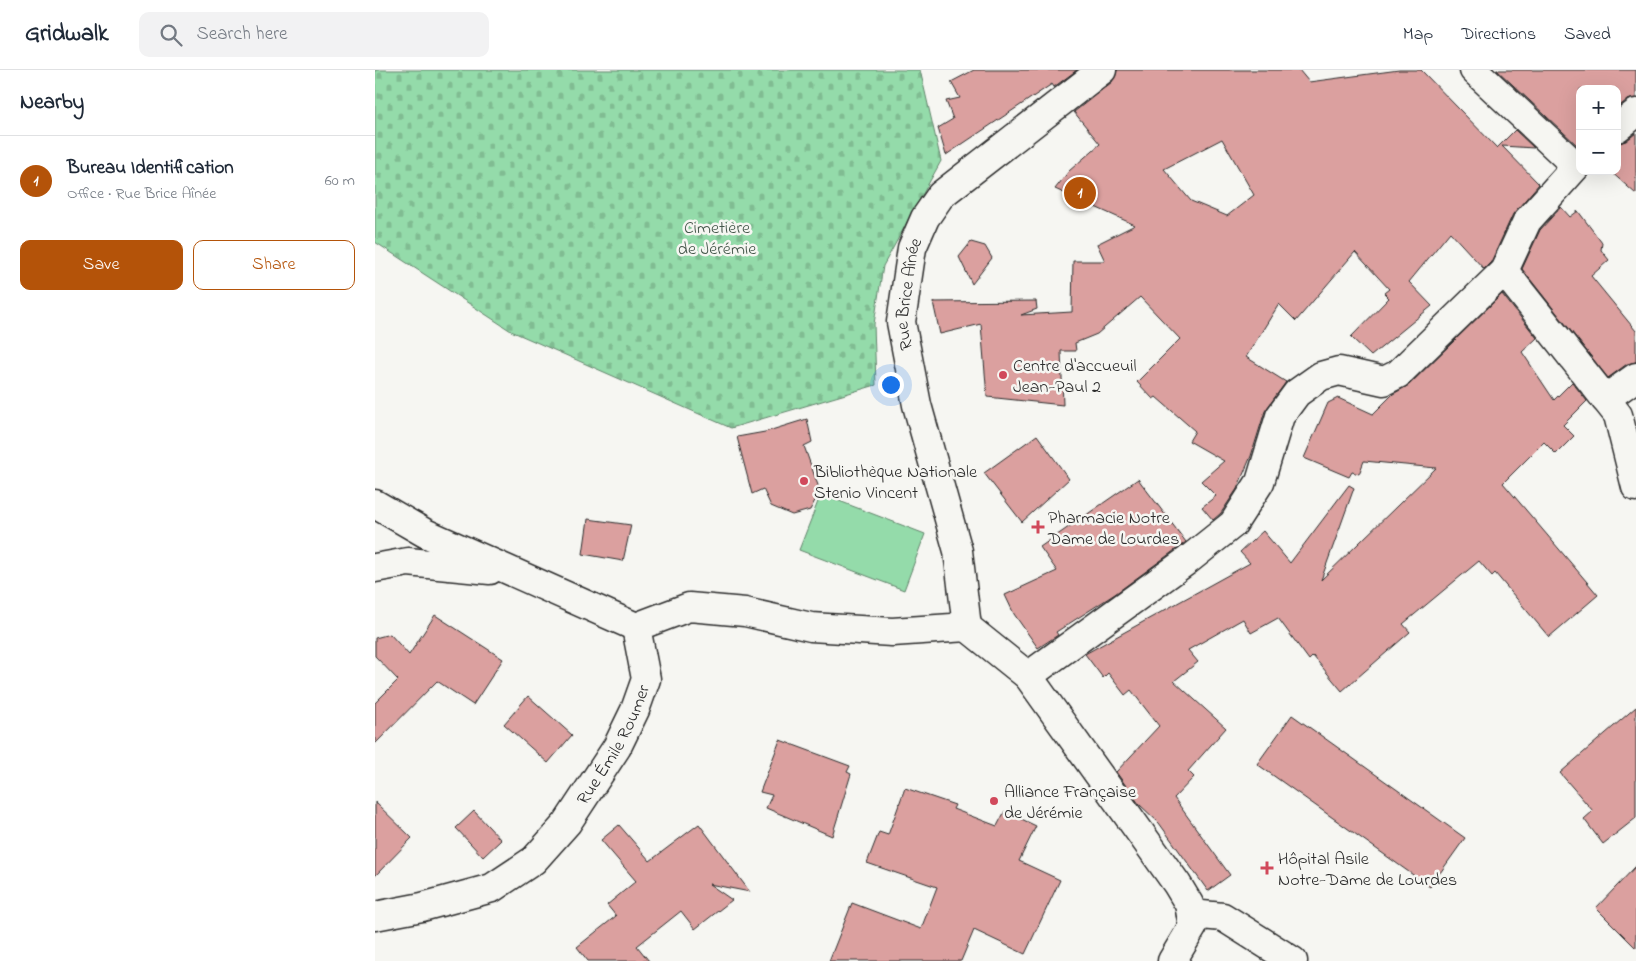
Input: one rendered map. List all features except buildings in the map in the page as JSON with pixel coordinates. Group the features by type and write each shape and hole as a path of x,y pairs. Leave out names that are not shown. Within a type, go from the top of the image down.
{"street":[{"name":"Rue Brice Aînée","path":"967,627 958,552 917,405 901,322 912,248 925,218 941,195 1102,70"},
{"path":"1474,70 1576,162"},
{"path":"1621,125 1636,113"},
{"path":"1028,676 1188,560 1233,524 1260,482 1280,416 1297,392 1321,376 1339,371 1384,381 1398,374 1504,271 1527,222 1576,166"},
{"path":"1504,271 1618,415 1636,487"},
{"path":"1605,399 1636,377"},
{"path":"375,504 425,534 636,627 689,607 745,612 820,628 892,632 967,627 1028,676 1177,884 1189,904 1193,926 1173,961"},
{"path":"375,568 408,562 514,572"},
{"name":"Rue Émile Roumer","path":"375,916 422,907 492,888 535,860 577,808 617,747 635,710 646,680 636,627"},
{"path":"1191,914 1223,917 1293,961"}],"green space":[{"name":"Cimetière de Jérémie","path":"375,70 920,70 941,161 883,266 874,324 876,385 731,428 511,331 375,242"},
{"path":"821,494 925,534 904,590 799,550"}],"place":[{"name":"Bureau Identification","path":"1080,193"},
{"name":"Centre d'accueuil Jean-Paul 2","path":"1003,375"},
{"name":"Bibliothèque Nationale Stenio Vincent","path":"804,481"},
{"name":"Pharmacie Notre Dame de Lourdes","path":"1038,527"},
{"name":"Alliance Française de Jérémie","path":"994,801"},
{"name":"Hôpital Asile Notre-Dame de Lourdes","path":"1267,868"}]}
